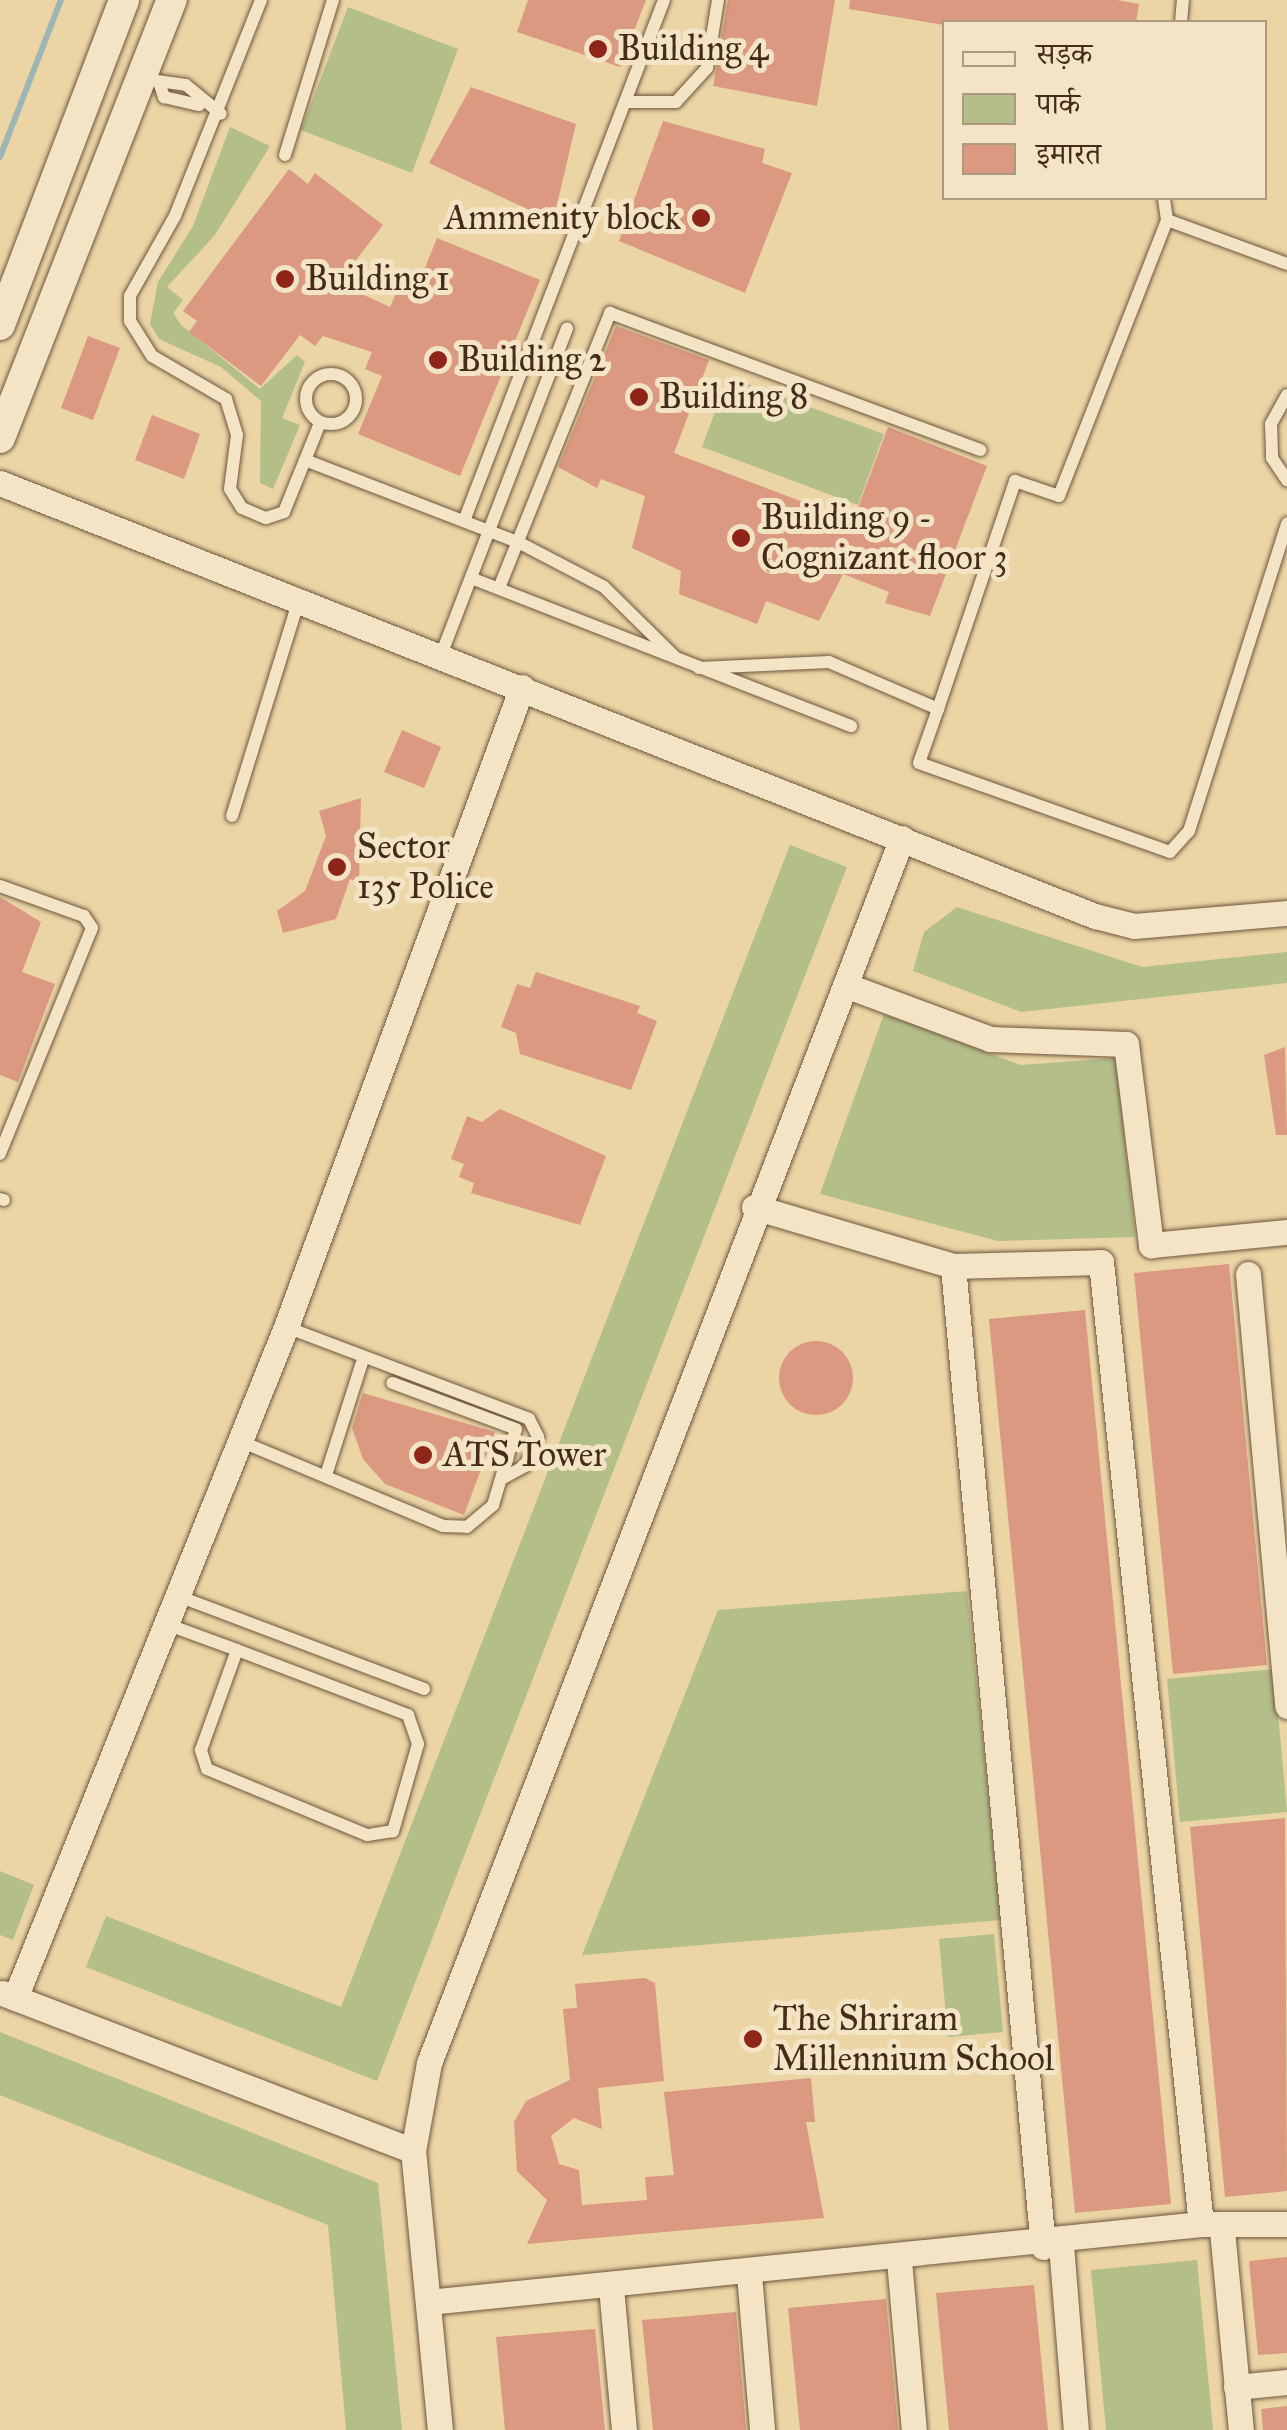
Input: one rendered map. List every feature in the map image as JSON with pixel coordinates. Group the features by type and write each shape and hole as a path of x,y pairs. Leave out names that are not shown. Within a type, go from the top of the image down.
{"street":[{"path":"0,325 124,0"},
{"path":"0,438 151,82 172,0"},
{"path":"0,483 1134,926 1287,913"},
{"path":"413,2151 8,1995 178,1596 286,1327 522,686"},
{"path":"440,2430 413,2151 429,2063 754,1207 902,838"},
{"path":"845,984 990,1039 1126,1044 1151,1244 1287,1232"},
{"path":"754,1207 953,1266 1101,1262 1212,2227 1241,2430"},
{"path":"953,1266 1052,2246 1076,2430"},
{"path":"1248,1274 1287,1706"},
{"path":"428,2302 1052,2246 1212,2227 1287,2224"},
{"path":"899,2260 914,2430"},
{"path":"749,2274 762,2430"},
{"path":"611,2286 624,2430"},
{"path":"1236,2387 1287,2382"}],"lane":[{"path":"261,0 220,114 130,296 130,320 152,356 226,398 237,434 230,489 242,508 277,518 320,422"},
{"path":"284,155 334,0"},
{"path":"464,521 664,0"},
{"path":"626,102 676,102 697,80 718,0"},
{"path":"151,82 186,85 199,105 220,114"},
{"path":"1164,200 1167,220 1059,496 1016,481 919,763 1170,852 1189,831 1287,522"},
{"path":"1167,220 1287,264"},
{"path":"499,588 604,319 616,312 980,450"},
{"path":"441,655 568,328"},
{"path":"341,375 355,390 355,409 341,423 320,422 308,409 308,390 322,376 341,375"},
{"path":"1287,395 1270,424 1272,458 1287,480"},
{"path":"305,460 518,542 622,599 674,657"},
{"path":"471,578 851,726"},
{"path":"232,816 299,600"},
{"path":"699,668 816,660 938,708"},
{"path":"0,886 84,916 92,928 0,1154"},
{"path":"286,1327 362,1362 398,1364 529,1419 538,1437 524,1466 502,1479"},
{"path":"327,1472 362,1362"},
{"path":"240,1441 327,1472 455,1529 493,1505 519,1436 510,1423 392,1383"},
{"path":"178,1596 424,1689"},
{"path":"166,1624 237,1650 408,1715 418,1744 392,1831 368,1834 207,1769 201,1750 237,1650"}],"green space":[{"path":"348,7 458,49 412,173 301,130"},
{"path":"230,127 270,146 215,235 167,287 183,300 173,313 181,325 260,389 297,355 305,362 282,418 300,425 273,489 260,483 261,401 221,367 159,339 150,324 158,282 193,226"},
{"path":"728,377 884,434 858,505 702,447"},
{"path":"790,845 847,867 377,2081 86,1967 106,1916 341,2007"},
{"path":"957,907 1142,967 1287,952 1287,983 1021,1012 913,971 924,932"},
{"path":"884,1014 1021,1065 1116,1058 1135,1237 998,1241 820,1194"},
{"path":"967,1591 1001,1920 582,1955 718,1610"},
{"path":"1274,1669 1287,1812 1180,1822 1167,1679"},
{"path":"0,1871 34,1885 13,1940 0,1935"},
{"path":"994,1934 1003,2032 948,2037 939,1939"},
{"path":"0,2032 378,2183 402,2430 346,2430 328,2225 0,2095"},
{"path":"1197,2260 1213,2430 1106,2430 1091,2270"}],"building":[{"name":"Building 4","path":"528,0 646,0 620,67 517,32"},
{"path":"728,0 835,0 817,106 713,86"},
{"path":"850,0 1117,0 1139,4 1136,20 942,20 942,25 849,9"},
{"path":"471,87 576,124 553,221 429,163"},
{"name":"Ammenity block","path":"663,121 765,149 762,163 792,173 745,293 619,241"},
{"path":"289,169 308,184 315,173 383,225 353,264 367,275 355,291 390,307 399,286 416,290 437,238 540,280 460,476 358,434 382,376 365,369 372,352 323,336 315,346 300,335 261,386 189,332 197,321 183,311"},
{"path":"616,326 709,360 674,453 853,521 888,427 987,466 930,616 885,603 889,592 843,574 819,621 766,601 757,624 679,594 681,571 632,548 645,496 601,479 597,488 558,467"},
{"path":"88,336 120,348 93,420 61,408"},
{"path":"152,415 200,434 184,479 135,460"},
{"path":"402,730 441,747 424,788 384,772"},
{"name":"Sector 135 Police","path":"361,798 359,882 350,879 336,919 283,933 277,911 305,891 326,836 319,811"},
{"path":"0,897 41,922 22,972 55,984 18,1082 0,1075"},
{"path":"536,972 640,1006 637,1013 657,1021 631,1090 520,1054 516,1033 501,1027 517,984 530,988"},
{"path":"1285,1047 1287,1135 1276,1135 1264,1055"},
{"path":"500,1109 606,1156 580,1225 471,1193 474,1183 459,1177 464,1164 451,1159 467,1116 482,1122"},
{"path":"1229,1264 1267,1665 1173,1674 1134,1273"},
{"path":"1085,1310 1171,2204 1075,2213 989,1319"},
{"path":"816,1341 842,1352 853,1378 842,1404 816,1415 790,1404 779,1378 790,1352"},
{"name":"ATS Tower","path":"363,1393 495,1432 464,1515 385,1484 363,1459 352,1428"},
{"path":"1285,1818 1287,2191 1225,2197 1190,1827"},
{"path":"645,1978 655,1983 664,2081 598,2088 602,2129 574,2118 551,2136 559,2164 579,2170 582,2205 647,2200 645,2177 674,2175 664,2092 811,2078 815,2122 806,2122 824,2218 527,2244 547,2200 517,2171 514,2122 526,2101 570,2080 563,2009 577,2008 575,1984"},
{"path":"1287,2257 1287,2353 1258,2355 1249,2261"},
{"path":"1034,2285 1048,2430 949,2430 936,2293"},
{"path":"886,2299 898,2430 800,2430 788,2308"},
{"path":"736,2312 746,2430 653,2430 642,2320"},
{"path":"595,2329 605,2430 505,2430 496,2337"},
{"path":"1287,2406 1287,2430 1263,2430 1261,2409"}],"waterway":[{"path":"0,157 61,0"}],"place":[{"name":"Building 4","path":"598,49"},
{"name":"Ammenity block","path":"701,218"},
{"name":"Building 1","path":"285,279"},
{"name":"Building 2","path":"438,360"},
{"name":"Building 8","path":"639,397"},
{"name":"Building 9 - Cognizant floor 3","path":"741,538"},
{"name":"Sector 135 Police","path":"337,867"},
{"name":"ATS Tower","path":"423,1455"},
{"name":"The Shriram Millennium School","path":"753,2039"}]}
